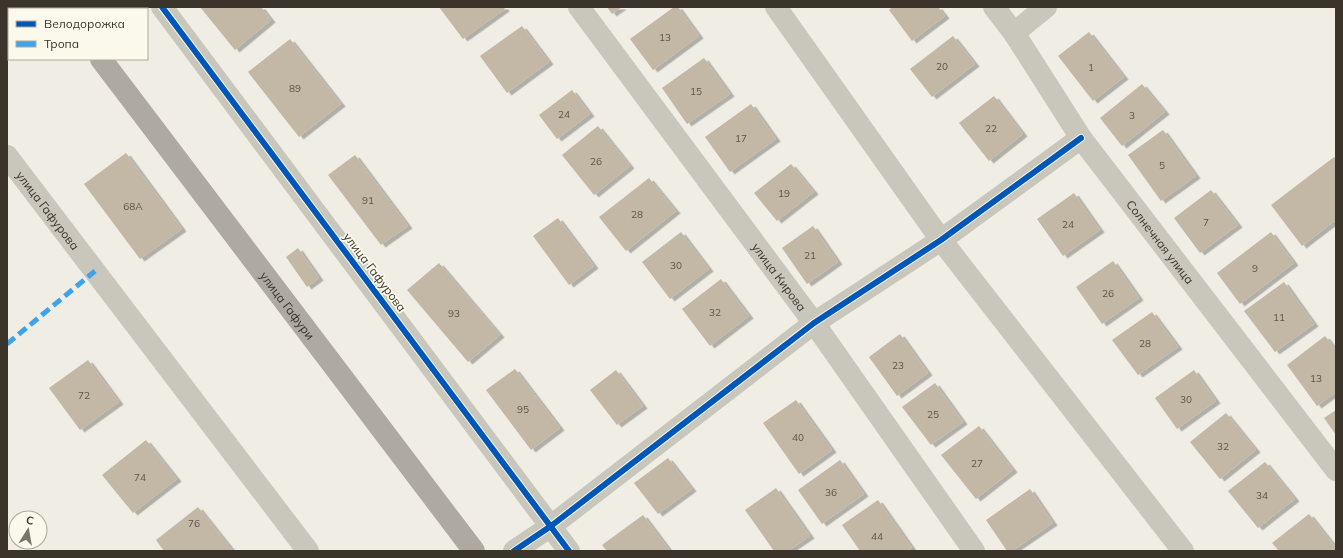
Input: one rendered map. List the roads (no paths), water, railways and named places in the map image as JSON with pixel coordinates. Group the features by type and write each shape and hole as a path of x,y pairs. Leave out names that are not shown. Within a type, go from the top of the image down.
{"main road":[{"name":"улица Гафури","path":"102,60 474,551"}],"street":[{"name":"улица Гафурова","path":"162,7 569,551"},
{"name":"улица Кирова","path":"579,7 814,323 974,551"},
{"path":"776,7 941,240 1183,551"},
{"name":"Солнечная улица","path":"994,7 1014,33 1081,138 1336,470"},
{"path":"1014,33 1046,7"},
{"path":"514,551 551,526 814,323 941,240 1081,138"},
{"name":"улица Гафурова","path":"7,156 308,551"}]}
